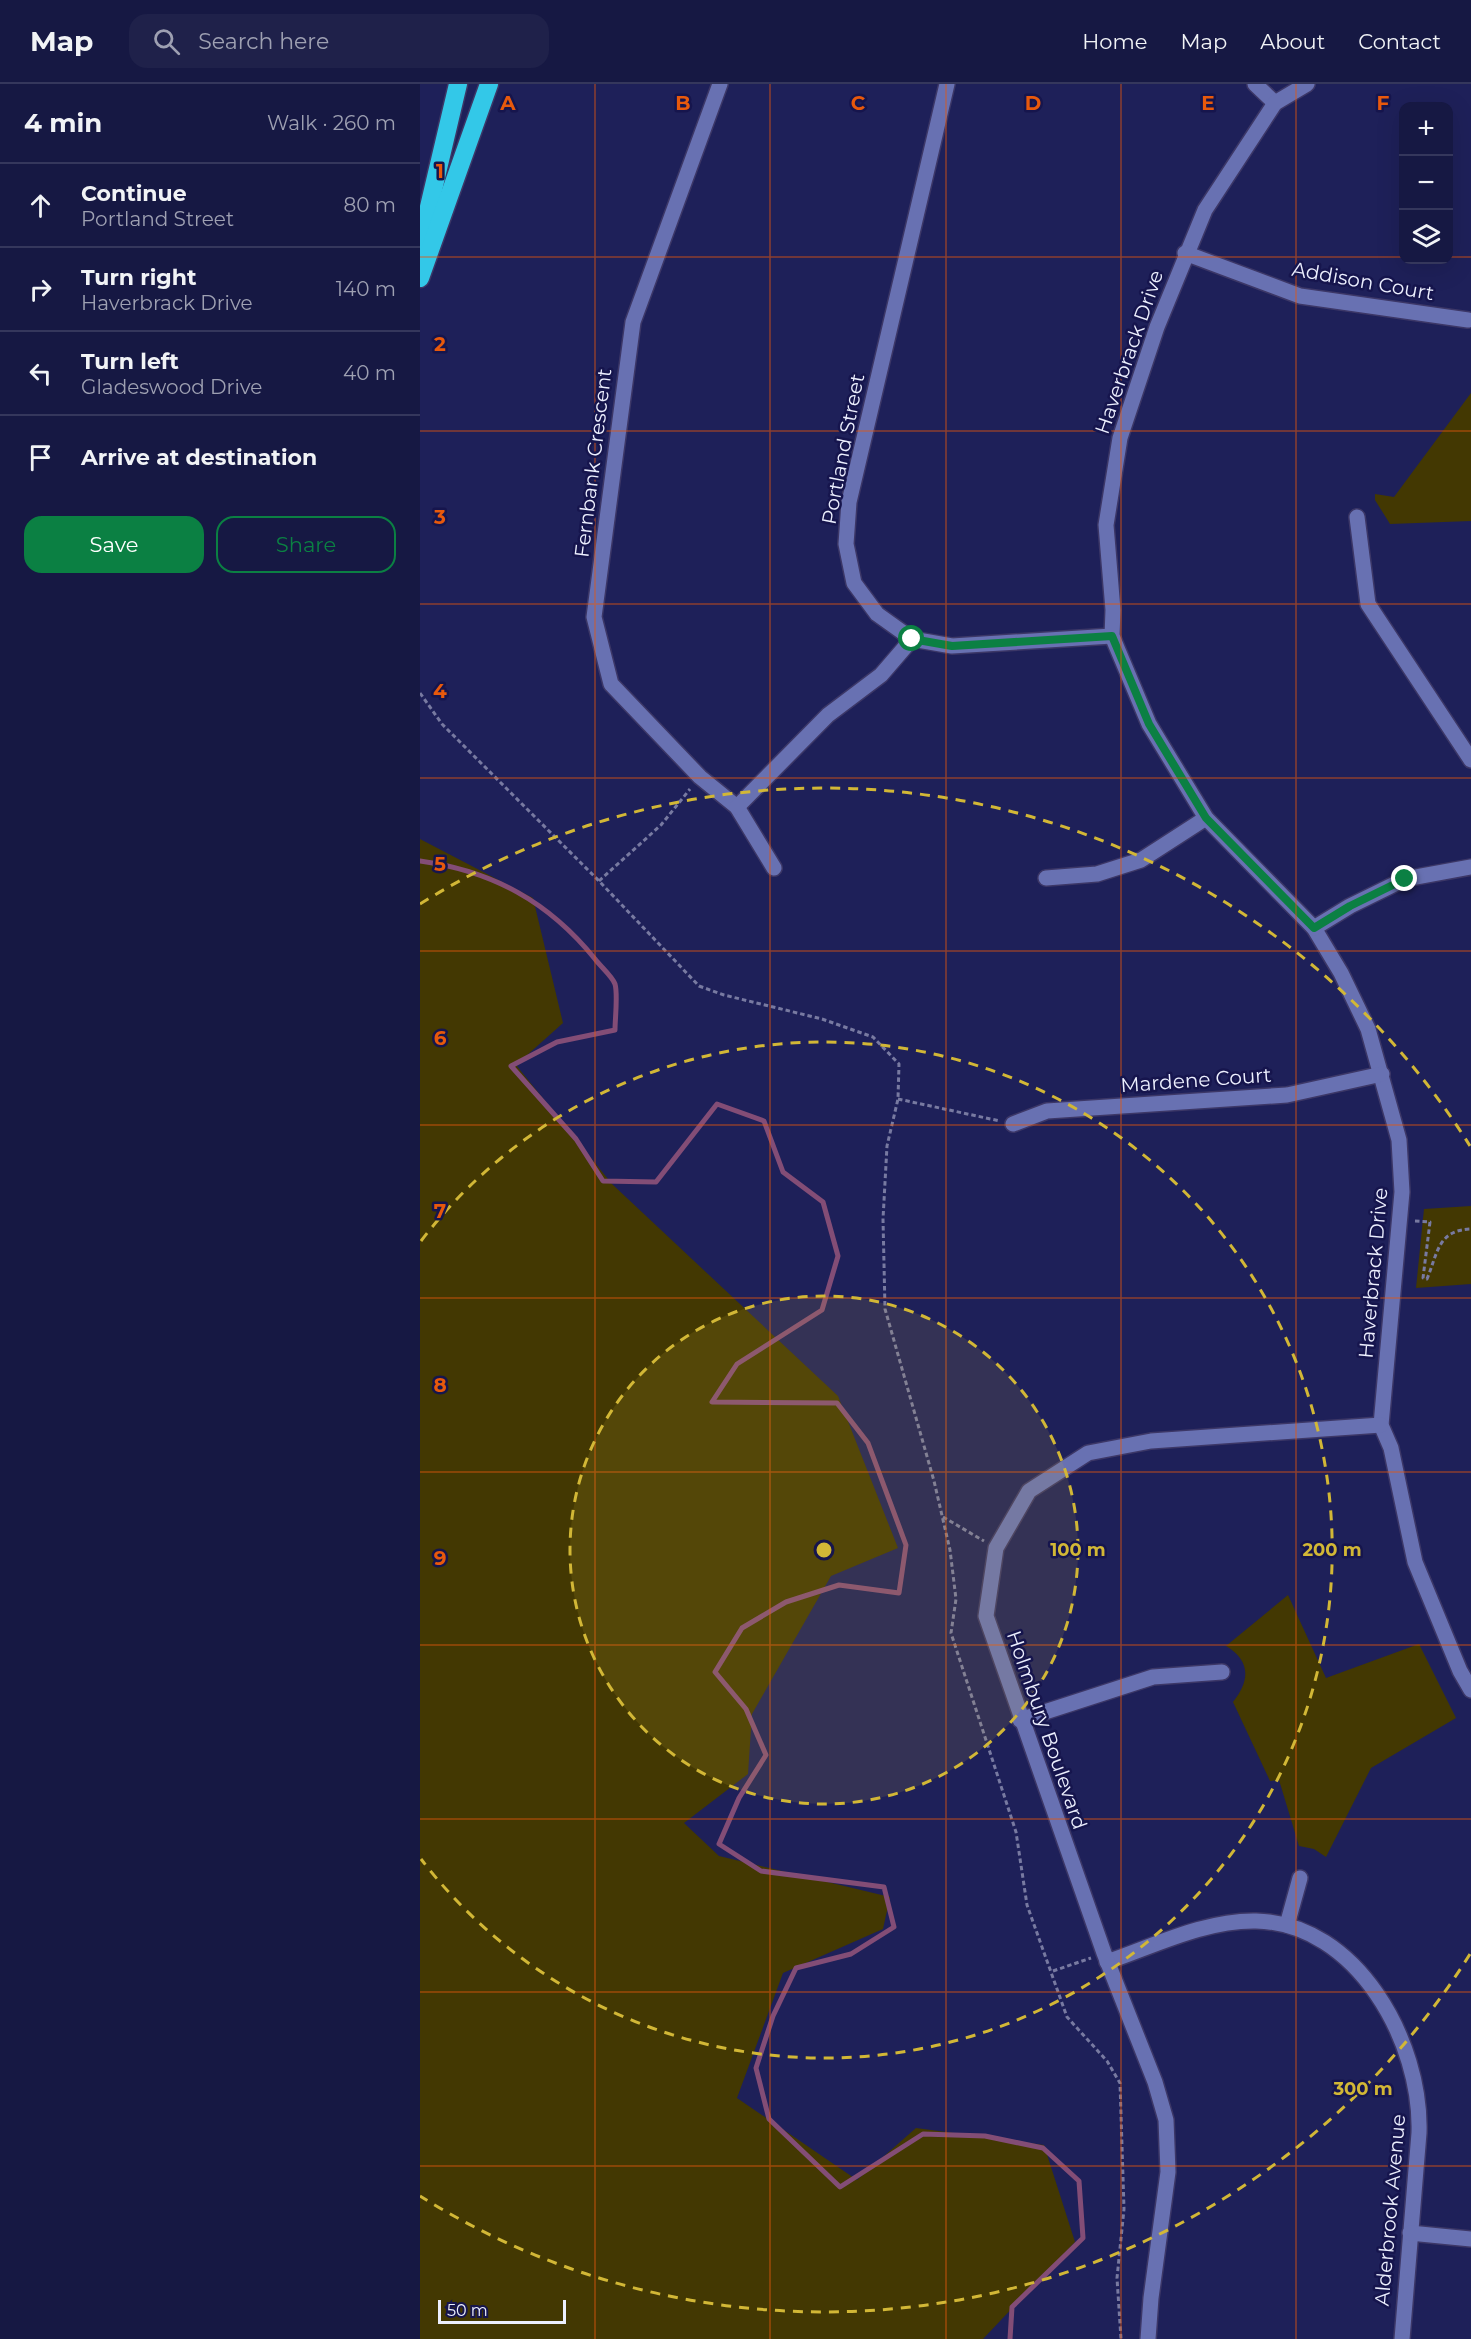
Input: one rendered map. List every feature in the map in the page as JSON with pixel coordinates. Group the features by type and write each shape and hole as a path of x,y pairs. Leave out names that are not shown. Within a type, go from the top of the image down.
{"highway":[{"path":"420,246 458,84"},
{"path":"420,279 489,84"}],"street":[{"name":"Fernbank Crescent","path":"720,84 633,322 594,617 611,684 700,777 737,807 774,868"},
{"name":"Portland Street","path":"947,84 849,502 846,544 854,583 877,614 912,639 952,646 1112,636"},
{"path":"1255,84 1275,103"},
{"name":"Haverbrack Drive","path":"1307,84 1275,103 1205,210 1185,253 1120,438 1106,525 1113,610 1112,636 1149,724 1206,818 1314,928 1341,973 1368,1029 1399,1140 1401,1220 1381,1425 1391,1448 1415,1562 1465,1668 1471,1690"},
{"name":"Addison Court","path":"1185,253 1300,296 1468,320"},
{"path":"1357,517 1368,604 1471,760"},
{"path":"737,807 828,715 881,675 912,639"},
{"path":"1046,878 1097,874 1141,860 1206,818"},
{"path":"1314,928 1350,906 1405,879 1471,867"},
{"name":"Mardene Court","path":"1013,1124 1047,1111 1287,1095 1382,1074"},
{"name":"Holmbury Boulevard","path":"1148,2339 1151,2298 1168,2172 1166,2120 1155,2082 1106,1958 1020,1720 986,1616 996,1548 1029,1491 1088,1454 1151,1441 1381,1425"},
{"path":"1020,1720 1153,1677 1222,1672"},
{"path":"1287,1924 1300,1878"},
{"name":"Alderbrook Avenue","path":"1106,1958 1223,1923 1254,1921 1287,1924 1322,1940 1349,1960 1370,1986 1405,2049 1418,2088 1420,2111 1402,2339"},
{"path":"1410,2233 1471,2239"}],"path":[{"path":"420,693 442,724 599,881 699,986 724,995 822,1019 873,1037 899,1064 898,1099 887,1146 883,1219 885,1309 950,1550 956,1599 951,1633 1016,1832 1027,1905 1053,1971 1067,2017 1107,2061 1120,2083 1124,2209 1117,2278 1121,2339"},
{"path":"599,881 662,825 700,777"},
{"path":"898,1099 1013,1124"},
{"path":"1401,1220 1430,1222 1423,1278 1427,1279 1444,1236 1455,1230 1471,1229"},
{"path":"942,1516 996,1548"},
{"path":"1053,1971 1106,1958"}],"shaded area":[{"path":"1471,393 1471,521 1390,524 1375,500 1375,494 1394,497"},
{"path":"420,839 533,898 563,1023 516,1065 612,1184 838,1396 898,1548 831,1576 752,1714 748,1774 684,1823 719,1856 890,1897 883,1929 783,1973 737,2098 857,2180 916,2128 1044,2145 1075,2242 983,2339 420,2339"},
{"path":"1471,1206 1471,1284 1416,1288 1424,1209"},
{"path":"1288,1595 1326,1678 1419,1644 1456,1718 1371,1768 1326,1857 1314,1849 1299,1846 1279,1780 1270,1781 1233,1702 1243,1686 1245,1672 1240,1658 1226,1646"}],"waterway":[{"path":"420,861 472,873 518,892 559,921 609,974 615,984 615,1030 557,1042 511,1066 576,1139 603,1181 656,1182 717,1104 764,1121 783,1172 823,1202 838,1256 822,1310 737,1364 712,1402 837,1403 868,1443 906,1545 899,1593 839,1585 786,1602 742,1628 715,1672 746,1709 766,1755 739,1798 719,1844 761,1871 884,1887 894,1927 851,1954 796,1968 773,2016 756,2068 769,2119 840,2187 923,2134 985,2136 1043,2148 1079,2181 1083,2238 1012,2307 1010,2339"}],"route":[{"path":"912,639 952,646 1112,636 1149,724 1206,818 1314,928 1350,906 1405,879"}]}
